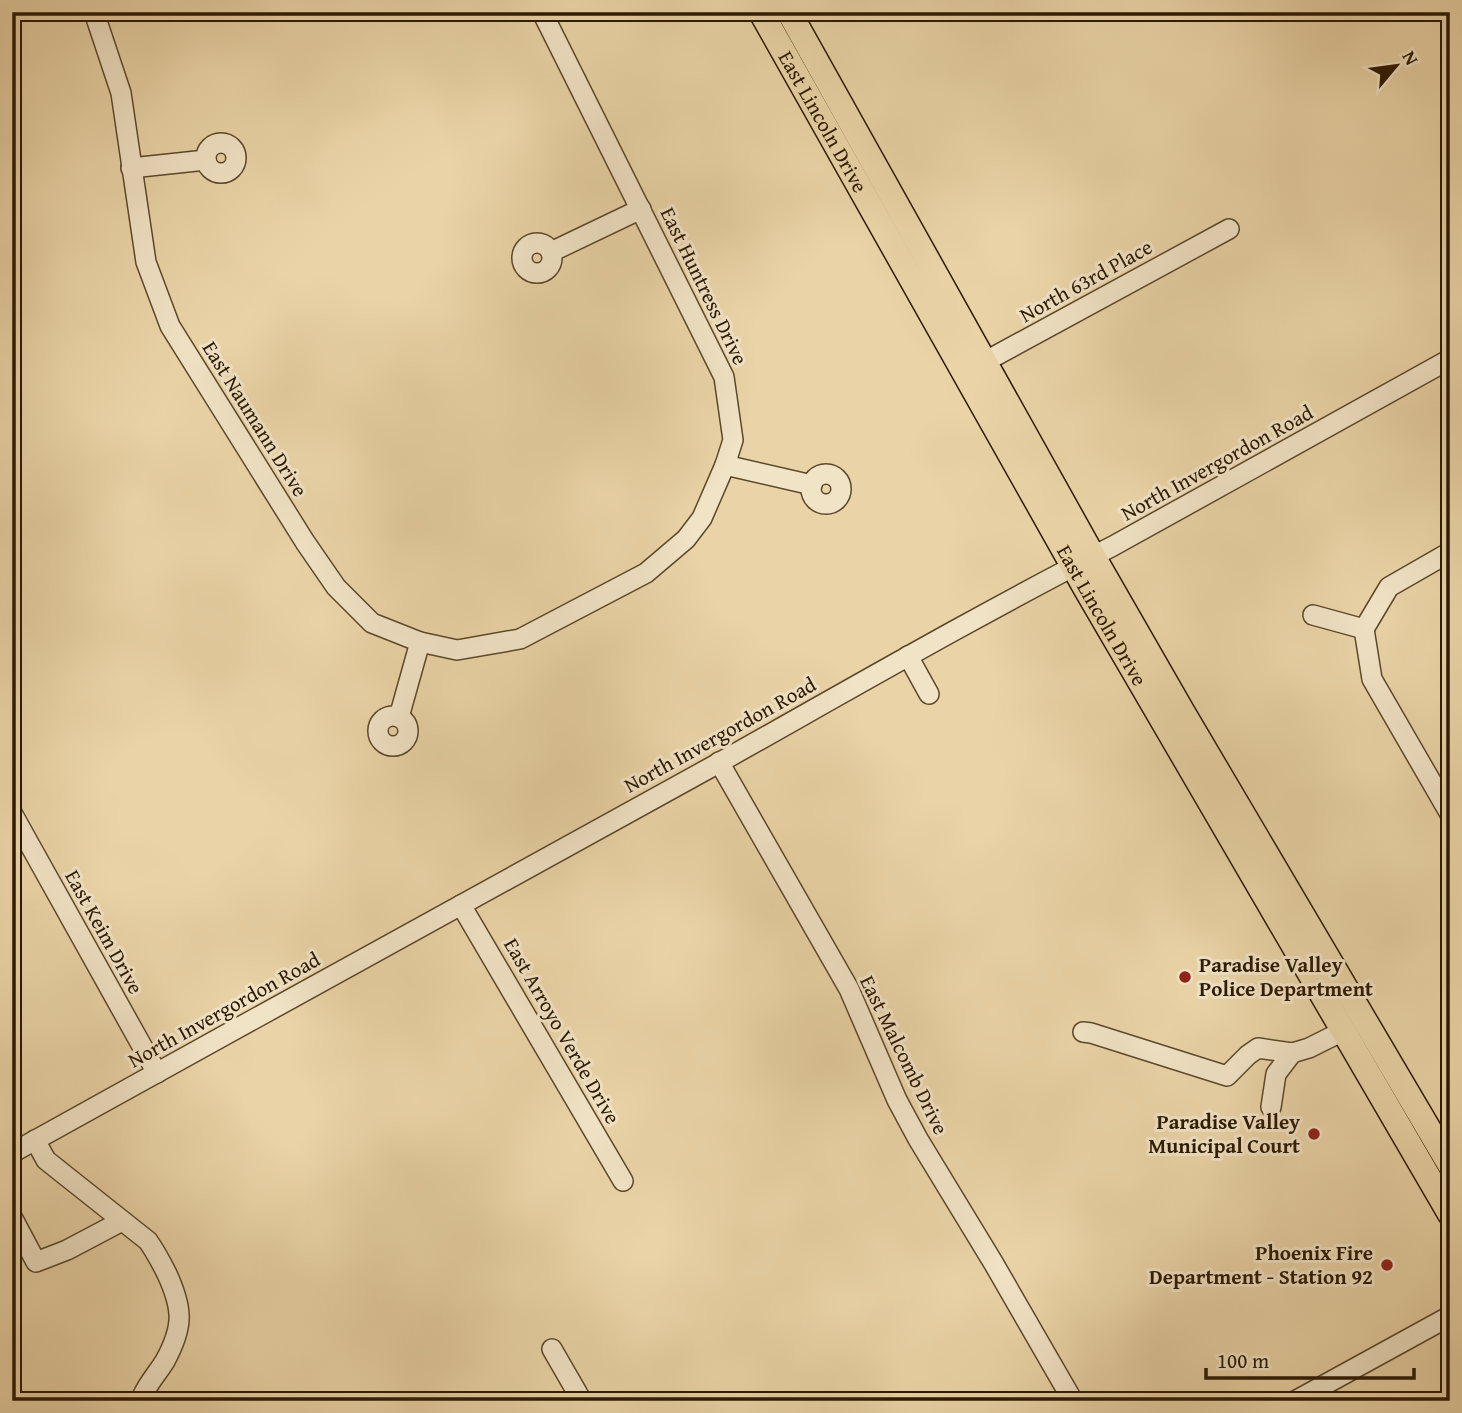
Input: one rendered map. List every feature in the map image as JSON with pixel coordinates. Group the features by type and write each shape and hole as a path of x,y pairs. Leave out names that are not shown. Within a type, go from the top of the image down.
{"main road":[{"name":"East Lincoln Drive","path":"776,15 1083,561 1205,772 1353,1024 1450,1164"},
{"name":"East Lincoln Drive","path":"1353,1024 1412,1149 1450,1214"},
{"path":"1412,1149 1433,1137"}],"street":[{"name":"East Naumann Drive","path":"94,12 121,93 146,262 170,326 335,587 372,623 420,642"},
{"name":"East Huntress Drive","path":"420,642 457,650 520,639 646,573 686,539 702,519 733,440 724,377 542,12"},
{"path":"131,168 206,160"},
{"name":"East Huntress Drive","path":"551,252 641,209"},
{"name":"North 63rd Place","path":"975,367 1229,229"},
{"name":"North Invergordon Road","path":"12,1153 1450,359"},
{"path":"725,465 812,485"},
{"path":"1450,552 1388,587 1364,629 1372,680 1450,814"},
{"path":"1313,615 1364,629"},
{"path":"399,717 420,642"},
{"path":"908,656 929,694"},
{"name":"East Malcomb Drive","path":"719,762 849,989 897,1100 918,1139 1073,1401"},
{"name":"East Keim Drive","path":"12,813 157,1073"},
{"name":"East Arroyo Verde Drive","path":"461,905 623,1181"},
{"path":"1083,1032 1227,1076 1258,1048 1292,1053 1309,1048 1353,1024"},
{"path":"1271,1107 1276,1074 1292,1053"},
{"path":"35,1140 46,1160 148,1241 177,1297 180,1308 177,1331 164,1363 149,1382 142,1397"},
{"path":"99,1203 103,1214 99,1234"},
{"path":"12,1217 36,1262 67,1250 122,1221"},
{"path":"1295,1401 1450,1316"},
{"path":"552,1349 582,1401"}],"place":[{"name":"Paradise Valley Police Department","path":"1185,977"},
{"name":"Paradise Valley Municipal Court","path":"1314,1134"},
{"name":"Phoenix Fire Department - Station 92","path":"1387,1265"}]}
